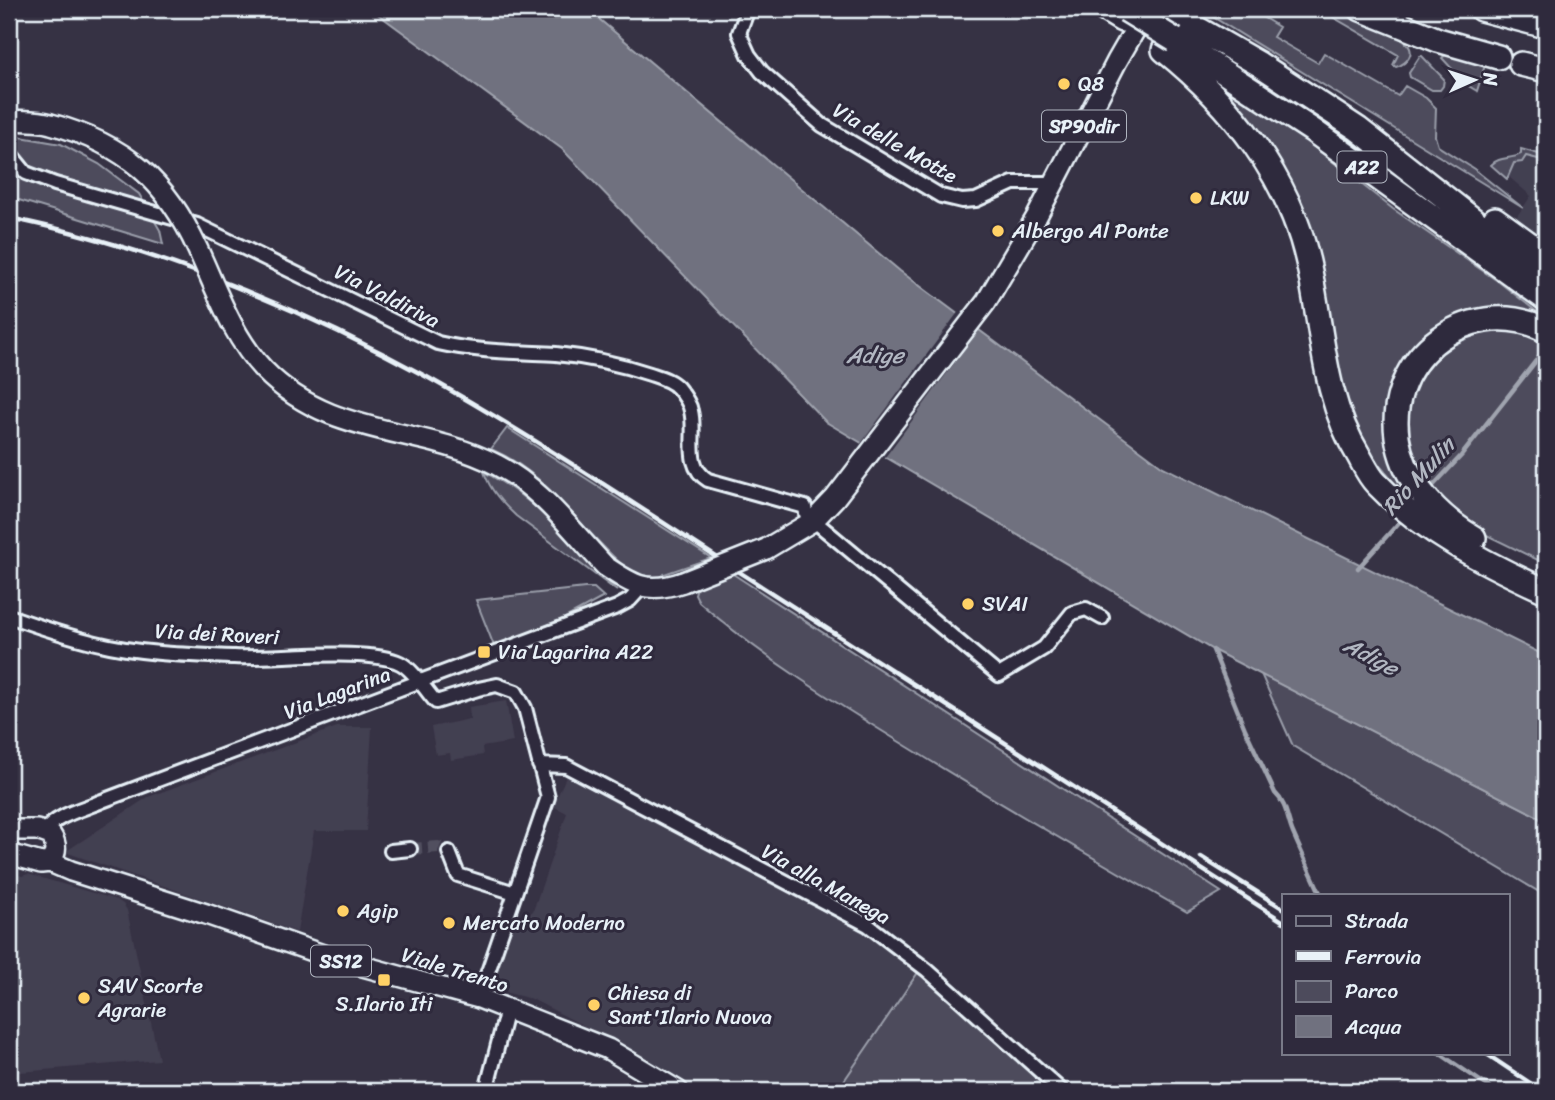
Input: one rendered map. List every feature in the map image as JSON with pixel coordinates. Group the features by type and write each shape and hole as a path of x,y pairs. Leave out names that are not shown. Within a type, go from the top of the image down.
{"highway":[{"name":"A22","path":"1163,9 1175,38"},
{"path":"1361,9 1438,40 1498,57"},
{"path":"1480,9 1546,26"},
{"name":"A22","path":"1124,11 1175,38 1311,130 1546,299"},
{"name":"A22","path":"1175,38 1259,64 1358,129 1546,277"},
{"path":"1175,38 1192,73 1229,112 1261,154 1286,198 1308,260 1333,399 1348,438 1374,482 1399,503 1462,531 1546,575"},
{"path":"1521,64 1546,70"},
{"path":"1358,129 1546,256"},
{"path":"1543,328 1512,319 1470,323 1441,337 1413,366 1403,386 1398,402 1396,431 1400,452 1432,518 1488,563 1546,591"}],"main road":[{"name":"SP90dir","path":"641,588 665,588 766,549 813,520 852,478 986,302 1037,216 1124,11"},
{"path":"9,120 49,123 99,142 143,169 173,202 188,228 216,292 246,349 283,387 332,416 450,447 498,466 541,498 605,566 641,588"},
{"path":"9,830 45,831 51,835 55,841 54,856 50,862"},
{"name":"Viale Trento","path":"9,854 41,863 50,862 326,956 479,998 608,1049 678,1091"}],"street":[{"name":"Via delle Motte","path":"748,9 739,33 749,55 762,72 835,135 941,195 962,201 976,200 1013,183 1053,183"},
{"name":"Via Valdiriva","path":"9,152 26,173 197,225 438,343 458,348 558,354 614,364 664,379 677,386 691,409 693,454 695,467 700,475 798,504 804,507 806,514 813,520"},
{"path":"813,520 999,675 1044,648 1072,613 1086,609 1102,618"},
{"name":"Via Lagarina","path":"45,831 59,819 102,802 617,607 630,600 641,588"},
{"name":"Via dei Roveri","path":"9,616 99,644 164,652 236,657 339,655 388,659 400,663 413,673 436,702 478,688 497,685 516,692 525,708 539,765"},
{"path":"479,998 548,797 539,765"},
{"name":"Via alla Manega","path":"539,765 566,766 868,925 927,970 1062,1091"},
{"path":"391,851 410,849"},
{"path":"449,852 458,875 515,894"},
{"path":"486,1091 507,1009"}],"shaded area":[{"path":"1526,156 1546,161 1546,243 1515,219 1531,196 1509,177 1514,163"},
{"path":"506,701 513,742 482,747 483,755 451,760 450,753 436,755 431,727 470,719 469,707"},
{"path":"337,727 372,727 366,831 314,831 297,932 65,852 148,797"},
{"path":"566,777 588,783 842,918 919,971 837,1091 698,1091 648,1059 532,999 508,993 501,985 494,975 507,932 533,911 567,813 553,806"},
{"path":"9,868 11,873 22,876 28,874 123,904 127,910 159,1060 9,1073"}],"green space":[{"path":"1200,9 1258,9 1256,13 1279,27 1273,37 1318,63 1324,53 1398,96 1405,86 1426,98 1436,108 1435,136 1438,146 1474,169 1523,208"},
{"path":"1319,9 1347,9 1368,19 1406,43 1410,51 1409,58 1396,67 1393,65 1398,55"},
{"path":"1445,55 1485,65 1477,91 1467,85 1442,58"},
{"path":"1420,56 1444,79 1440,90 1432,90 1410,77 1409,73"},
{"path":"1214,78 1295,132 1393,209 1499,282 1546,319 1507,309 1483,311 1393,388 1423,510 1381,466 1369,450 1353,418 1339,366 1317,250 1297,194 1267,141"},
{"path":"9,135 61,144 99,164 139,194 160,230 163,244 9,197"},
{"path":"1521,149 1546,156 1546,161 1526,156 1522,162 1514,163 1507,179 1491,165 1498,160 1521,154"},
{"path":"1503,325 1546,337 1546,564 1462,523 1415,469 1405,423 1411,384 1441,344"},
{"path":"507,428 711,558 664,574 661,578 636,574 626,568 547,487 512,460 491,449"},
{"path":"484,472 539,510 617,591 516,516 497,496"},
{"path":"733,574 1221,892 1187,912 827,697 774,661 699,602 695,594 698,584"},
{"path":"594,588 604,597 554,624 494,646 476,600"},
{"path":"1261,674 1546,823 1546,896 1293,746"},
{"path":"919,971 1054,1091 837,1091"}],"water":[{"name":"Adige","path":"371,9 587,9 900,271 1163,467 1546,656 1546,823 1213,650 826,422 562,149"}],"pier":[{"path":"959,311 981,327 883,460 859,446"}],"waterway":[{"name":"Rio Mulin","path":"1429,490 1461,456 1546,348"},
{"name":"Rio Mulin","path":"1358,568 1404,517"},
{"path":"1213,650 1245,729 1284,807 1321,894"},
{"path":"1440,1054 1495,1091"}],"tunnel":[{"path":"410,849 438,847 449,852"}],"railway":[{"path":"9,218 116,245 224,282 328,327 427,377 584,472 1282,921"},
{"path":"1201,857 1282,908"},
{"path":"1486,1054 1542,1091"}],"place":[{"name":"Q8","path":"1064,84"},
{"name":"LKW","path":"1196,198"},
{"name":"Albergo Al Ponte","path":"998,231"},
{"name":"SVAI","path":"968,604"},
{"name":"Via Lagarina A22","path":"484,652"},
{"name":"Agip","path":"343,911"},
{"name":"Mercato Moderno","path":"449,923"},
{"name":"S.Ilario Iti","path":"384,980"},
{"name":"SAV Scorte Agrarie","path":"84,998"},
{"name":"Chiesa di Sant'Ilario Nuova","path":"594,1005"}]}
